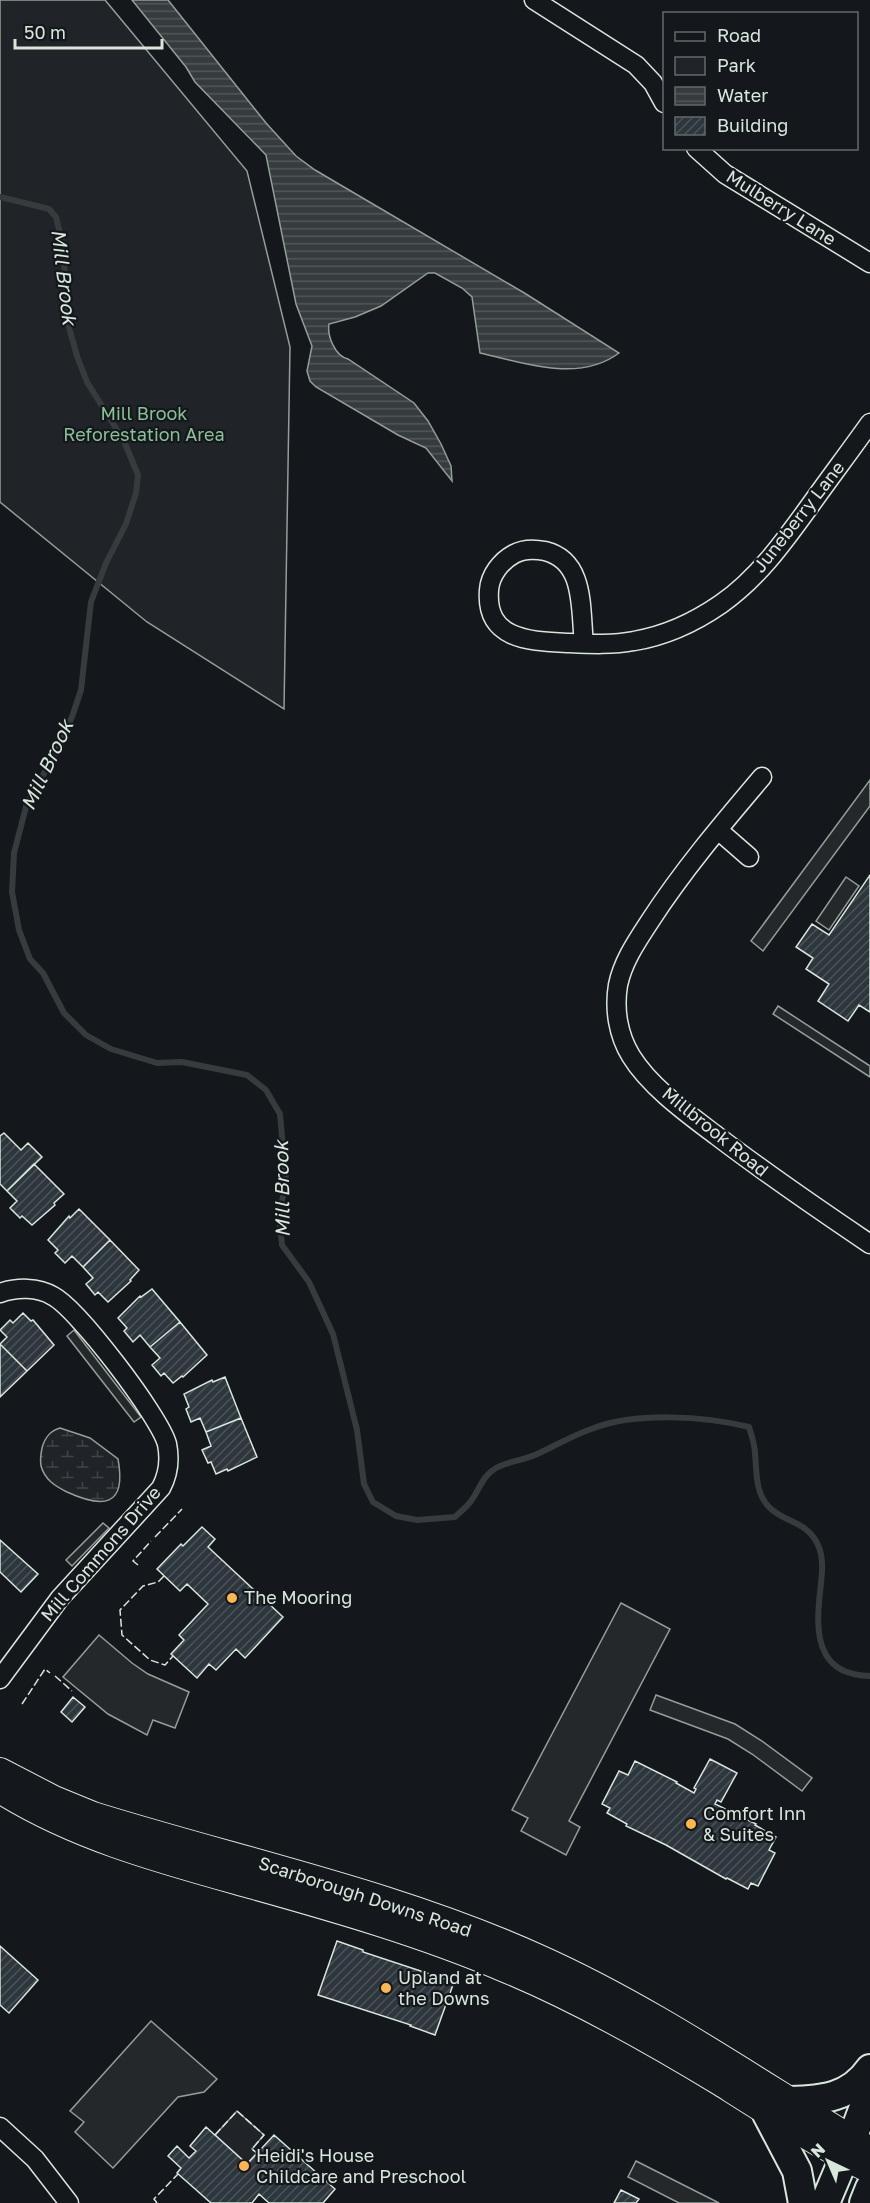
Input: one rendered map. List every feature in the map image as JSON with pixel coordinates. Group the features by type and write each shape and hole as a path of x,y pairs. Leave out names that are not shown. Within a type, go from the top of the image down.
{"main road":[{"path":"803,2203 797,2171 778,2108 831,2098 844,2093 870,2069"},
{"path":"825,2203 855,2149 870,2091"},
{"path":"864,2203 870,2188"}],"street":[{"path":"534,0 636,65 653,83 663,101"},
{"name":"Mulberry Lane","path":"698,150 725,174 870,263"},
{"name":"Juneberry Lane","path":"584,643 577,580 566,563 554,554 533,550 518,552 506,559 492,578 489,594 493,616 502,628 522,639 584,643 634,641 667,632 693,622 721,604 765,566 870,423"},
{"name":"Millbrook Road","path":"762,777 657,909 631,950 619,984 618,1022 630,1055 638,1067 683,1110 777,1181 870,1244"},
{"path":"718,830 749,857"},
{"name":"Mill Commons Drive","path":"0,1293 23,1289 44,1292 75,1313 149,1409 166,1442 168,1458 165,1479 161,1488 60,1598 0,1679"},
{"name":"Scarborough Downs Road","path":"0,1771 54,1799 93,1815 386,1900 470,1929 537,1957 633,2005 778,2108"},
{"name":"Scarborough Downs Road","path":"0,1790 48,1817 124,1848 336,1910 456,1949 505,1969 615,2022 703,2073 778,2108 855,2149 870,2170"},
{"path":"0,2127 35,2159 69,2203"}],"green space":[{"name":"Mill Brook Reforestation Area","path":"0,0 105,0 247,171 290,347 284,709 147,622 0,502"},
{"path":"60,1428 90,1438 118,1459 119,1487 109,1500 101,1502 67,1492 51,1482 45,1475 41,1464 43,1444 53,1431"},
{"path":"237,2111 264,2135 252,2149 257,2153 247,2164 215,2135"}],"shaded area":[{"path":"870,780 870,806 763,951 751,941"},
{"path":"846,877 859,886 829,930 816,921"},
{"path":"778,1006 870,1066 870,1077 773,1014"},
{"path":"74,1330 141,1417 134,1422 67,1336"},
{"path":"103,1523 109,1528 72,1566 66,1560"},
{"path":"621,1603 670,1629 569,1821 580,1827 566,1855 521,1831 528,1818 512,1810"},
{"path":"99,1635 148,1674 189,1692 175,1728 153,1720 147,1735 108,1714 63,1677"},
{"path":"656,1695 735,1724 812,1778 802,1791 728,1739 650,1710"},
{"path":"151,2021 217,2079 204,2092 178,2097 113,2168 75,2132 84,2122 70,2111"},
{"path":"636,2161 719,2203 679,2203 628,2177"}],"water":[{"path":"132,0 168,0 266,123 296,156 315,170 526,294 619,353 603,362 569,369 533,365 480,353 472,297 462,288 435,273 428,273 381,306 355,317 329,324 331,340 339,354 414,403 441,444 451,466 452,481 426,448 398,435 316,387 310,381 307,371 312,346 296,304 266,155 195,82 186,67"}],"building":[{"path":"870,875 870,1012 859,1005 848,1021 818,1001 829,984 806,969 813,958 796,947 812,924 829,935"},
{"path":"4,1133 21,1150 28,1143 42,1157 7,1191 0,1184 0,1136"},
{"path":"34,1164 64,1194 32,1225 10,1208 17,1201 7,1191"},
{"path":"79,1209 110,1240 83,1267 72,1256 65,1263 55,1253 58,1250 48,1240 69,1216 70,1218"},
{"path":"110,1240 139,1270 131,1281 108,1302 98,1292 95,1295 86,1284 93,1278 83,1267"},
{"path":"152,1289 180,1322 150,1347 140,1335 133,1342 124,1331 127,1328 118,1318 140,1296"},
{"path":"23,1313 31,1321 33,1320 54,1345 27,1371 0,1344 7,1337 0,1330 10,1320 13,1323"},
{"path":"180,1322 207,1355 173,1383 164,1373 161,1376 152,1365 160,1358 150,1347"},
{"path":"0,1344 27,1371 0,1397"},
{"path":"225,1377 241,1418 206,1432 200,1418 191,1422 184,1394 212,1380 213,1382"},
{"path":"241,1418 257,1457 228,1471 227,1469 216,1474 202,1450 211,1446 206,1432"},
{"name":"The Mooring","path":"202,1527 215,1539 208,1547 283,1617 245,1658 236,1649 216,1670 209,1664 197,1678 171,1654 184,1640 179,1635 208,1604 187,1584 180,1591 157,1569 181,1544 183,1546"},
{"path":"0,1540 38,1574 21,1592 0,1572"},
{"path":"73,1697 85,1707 72,1722 61,1712"},
{"name":"Comfort Inn & Suites","path":"710,1759 737,1773 721,1802 717,1800 715,1804 756,1824 776,1837 769,1850 775,1853 758,1886 751,1883 748,1889 726,1879 666,1845 626,1826 627,1824 607,1813 610,1808 602,1804 619,1771 628,1775 635,1761 694,1793 696,1789 694,1788"},
{"name":"Upland at the Downs","path":"337,1941 454,1982 435,2035 318,1995"},
{"path":"0,1946 38,1980 9,2013 0,2005"},
{"name":"Heidi's House Childcare and Preschool","path":"206,2127 247,2164 274,2135 335,2189 323,2203 269,2203 259,2194 252,2203 211,2203 177,2173 181,2168 168,2156 177,2146 189,2158 196,2151 190,2146"},
{"path":"621,2190 639,2199 636,2203 614,2203"}],"waterway":[{"name":"Mill Brook","path":"0,197 49,209 56,217 63,246 68,324 77,356 87,382 124,441 138,475 136,493 126,524 106,563 91,602 81,690 72,717 50,763 27,803 14,853 12,892 19,930 30,959 43,973 64,1013 86,1035 111,1049 157,1063 182,1062 247,1075 266,1090 280,1114 286,1182 279,1215 282,1245 309,1282 333,1334 357,1430 364,1484 373,1502 396,1516 417,1520 455,1517 469,1503 491,1471 611,1423 671,1417 712,1420 749,1427 754,1447 757,1482 764,1500 774,1512 808,1531 818,1545 822,1566 818,1618 821,1644 833,1663 842,1670 870,1676"}],"fence":[{"path":"155,1537 182,1509"},
{"path":"138,1565 133,1561 151,1541"},
{"path":"164,1576 158,1582 143,1586 120,1610 122,1635 150,1660 165,1665 173,1656"},
{"path":"22,1704 45,1669 50,1673"},
{"path":"55,1676 72,1691"},
{"path":"215,2135 237,2111 264,2135 252,2149 257,2153"},
{"path":"157,2203 154,2199 178,2174"}],"place":[{"name":"The Mooring","path":"232,1598"},
{"name":"Comfort Inn & Suites","path":"691,1824"},
{"name":"Upland at the Downs","path":"386,1988"},
{"name":"Heidi's House Childcare and Preschool","path":"244,2166"}]}
